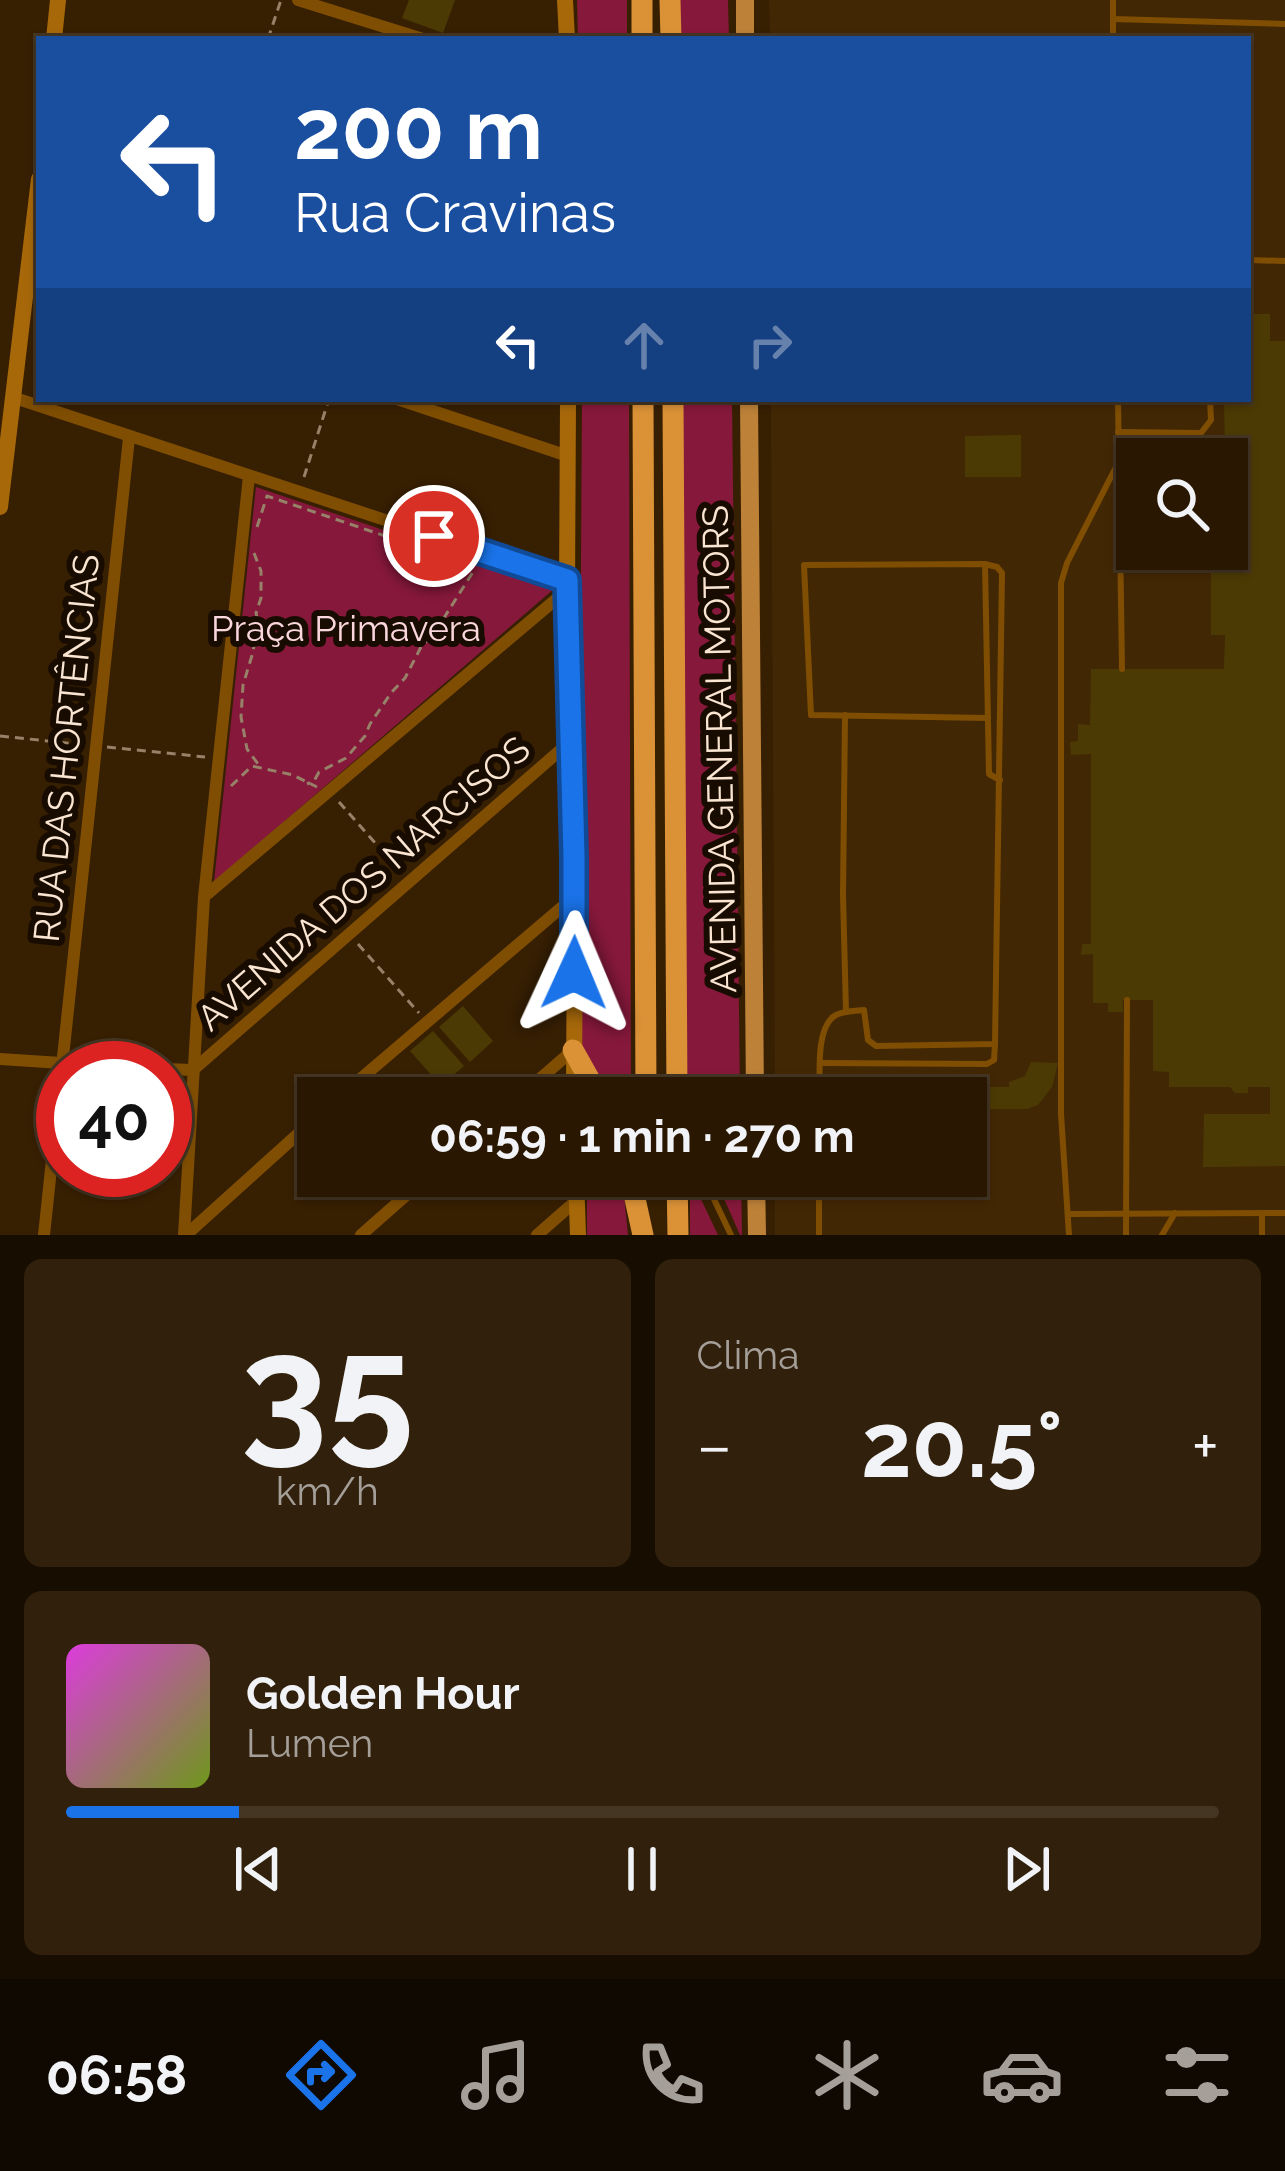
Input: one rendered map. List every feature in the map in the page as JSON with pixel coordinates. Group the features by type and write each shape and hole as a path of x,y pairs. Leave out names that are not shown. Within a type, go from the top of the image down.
{"highway":[{"path":"642,0 642,36"},
{"path":"670,0 671,36"},
{"path":"644,402 646,1077"},
{"path":"673,402 676,1077"},
{"path":"572,1050 588,1077"},
{"path":"635,1197 645,1235"},
{"path":"645,1235 646,1197"},
{"path":"677,1197 677,1235"}],"main road":[{"path":"745,0 746,36"},
{"name":"AVENIDA GENERAL MOTORS","path":"749,402 755,1077"},
{"path":"756,1197 757,1235"}],"street":[{"path":"54,36 58,0"},
{"path":"298,0 413,36"},
{"path":"566,0 567,36"},
{"path":"0,507 36,238"},
{"path":"12,397 567,585"},
{"path":"406,402 568,456"},
{"path":"568,402 573,1077"},
{"name":"RUA DAS HORTÊNCIAS","path":"65,1041 129,438"},
{"path":"185,1235 204,897 249,476"},
{"path":"204,897 567,585"},
{"name":"AVENIDA DOS NARCISOS","path":"193,1070 572,740"},
{"path":"363,1077 575,896"},
{"path":"542,1077 572,1050"},
{"path":"0,1059 36,1062"},
{"path":"185,1235 297,1135"},
{"name":"RUA DAS HORTÊNCIAS","path":"44,1235 48,1197"},
{"path":"361,1235 404,1197"},
{"path":"577,1197 578,1235"},
{"path":"537,1235 577,1200"}],"lane":[{"path":"1113,0 1113,36"},
{"path":"1113,19 1285,24"},
{"path":"1251,260 1285,261"},
{"path":"1118,402 1118,438"},
{"path":"1118,432 1201,433 1211,420 1210,402"},
{"path":"1070,1235 1061,1114 1061,583 1116,467"},
{"path":"985,564 988,774 1000,780"},
{"path":"820,1063 987,1064 994,1060 1002,573 985,564 804,566 811,715 988,718"},
{"path":"1120,570 1122,669"},
{"path":"845,716 846,1012"},
{"path":"1126,1235 1127,1000"},
{"path":"820,1077 823,1030 832,1017 846,1012 864,1010 868,1040 875,1046 995,1044"},
{"path":"713,1197 731,1235"},
{"path":"819,1197 819,1235"},
{"path":"1162,1235 1174,1213"},
{"path":"1070,1214 1285,1213"},
{"path":"1262,1214 1262,1235"}],"path":[{"path":"269,36 281,0"},
{"path":"300,492 328,402"},
{"path":"254,534 267,496 451,558 471,566 473,572 365,736 346,758 307,784"},
{"path":"253,544 262,571 261,598 241,717 247,749 261,768"},
{"path":"214,801 252,766 293,775 329,790 409,882"},
{"path":"349,933 427,1022"}],"shaded area":[{"path":"769,0 1285,0 1285,1235 775,1235 775,1197 987,1197 987,1077 775,1077 771,402 1251,402 1251,36 770,36"}],"green space":[{"path":"577,0 627,0 627,36 578,36"},
{"path":"680,0 728,0 729,36 680,36"},
{"path":"582,402 629,402 631,1077 597,1077 578,1043"},
{"path":"682,402 732,402 740,1077 685,1077"},
{"name":"Praça Primavera","path":"256,487 555,588 214,882"},
{"path":"587,1197 624,1197 628,1235 587,1235"},
{"path":"690,1197 700,1197 718,1235 690,1235"},
{"path":"723,1197 741,1197 740,1235"}],"building":[{"path":"409,0 455,0 443,33 402,18"},
{"path":"1253,314 1270,314 1270,341 1285,341 1285,1166 1203,1167 1204,1114 1270,1114 1270,1087 1248,1087 1248,1093 1235,1093 1230,1087 1169,1087 1169,1072 1153,1071 1153,1000 1123,1000 1123,1012 1108,1012 1108,1003 1093,1003 1093,954 1081,955 1082,944 1091,944 1091,754 1071,755 1070,742 1078,741 1078,724 1090,725 1091,669 1224,669 1225,635 1211,635 1211,571 1160,570 1248,570 1248,438 1225,438 1224,402 1251,402"},
{"path":"1021,435 1021,477 965,477 965,436"},
{"path":"463,1006 493,1041 470,1062 439,1027"},
{"path":"433,1031 464,1066 451,1077 433,1077 410,1051"},
{"path":"1031,1062 1058,1063 1052,1087 1038,1105 987,1109 987,1087 1009,1087 1009,1082 1025,1076"}],"route":[{"path":"434,536 567,580 574,973"}]}
